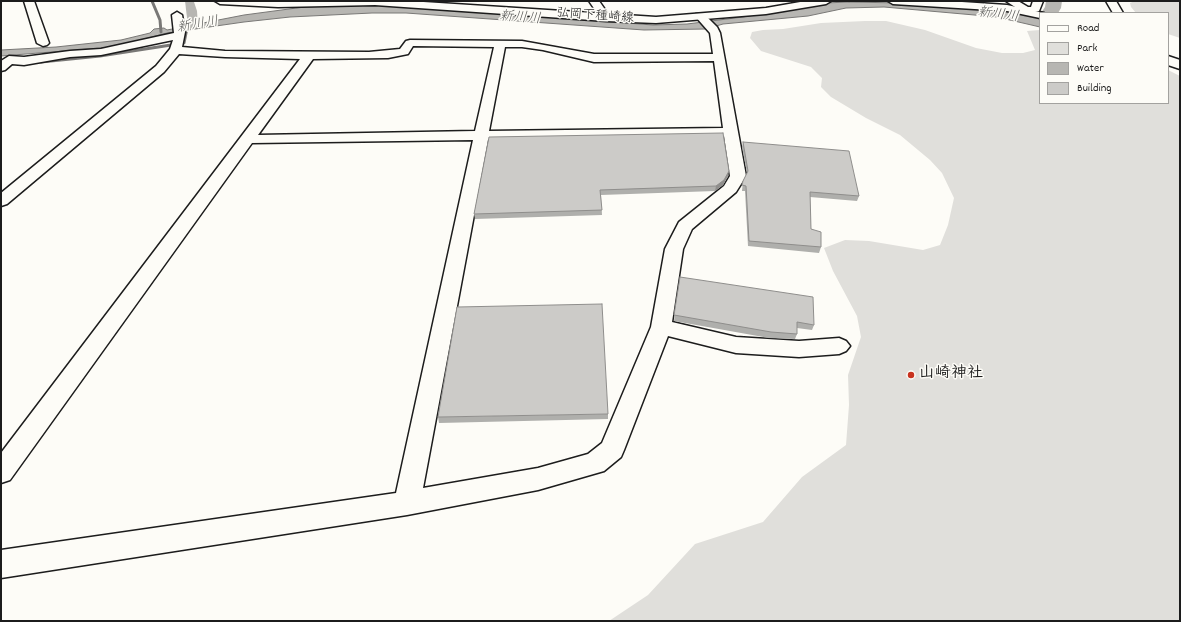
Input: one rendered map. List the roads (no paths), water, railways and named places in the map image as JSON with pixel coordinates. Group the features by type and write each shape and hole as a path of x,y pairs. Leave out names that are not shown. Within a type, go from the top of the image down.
{"main road":[{"name":"弘岡下種崎線","path":"220,1 269,4 375,2 606,18 656,20 766,11 802,3 826,1"},
{"path":"893,1 1000,8 1033,13"},
{"path":"1169,60 1180,65"}],"street":[{"path":"29,1 43,43"},
{"path":"594,1 606,18"},
{"path":"1011,1 1033,13 1038,1"},
{"path":"1111,1 1117,12"},
{"path":"1,564 407,503 538,479 595,463 612,450 661,327 674,249 685,226 730,189 738,176 719,57 713,29 702,17"},
{"path":"1,67 9,60 24,60 70,54 106,52 178,35 225,54 309,56 331,54 369,56 388,55 404,52 410,43 522,44 594,58 719,57"},
{"path":"1,201 160,69 178,35"},
{"path":"407,503 480,135 500,44"},
{"path":"1,472 309,56"},
{"path":"248,139 730,132"},
{"path":"661,327 736,345 799,349 838,346"}],"water":[{"name":"新川川","path":"825,3 901,3 1016,12 1039,18 1039,27 997,17 884,7 846,8 808,16 723,24 706,29 644,30 406,13 372,13 290,17 244,22 167,33 114,47 1,56 1,50 56,47 121,40 150,33 154,29 164,28 167,30 244,15 304,7 372,4 653,25 687,24 743,17"}],"waterway":[{"path":"152,1 160,20 161,32"},
{"path":"1050,12 1053,8 1054,1"},
{"name":"新川川","path":"189,2 192,11 193,26"},
{"name":"新川川","path":"41,62 100,56 184,43 187,28"}],"place":[{"name":"山崎神社","path":"911,375"}]}
